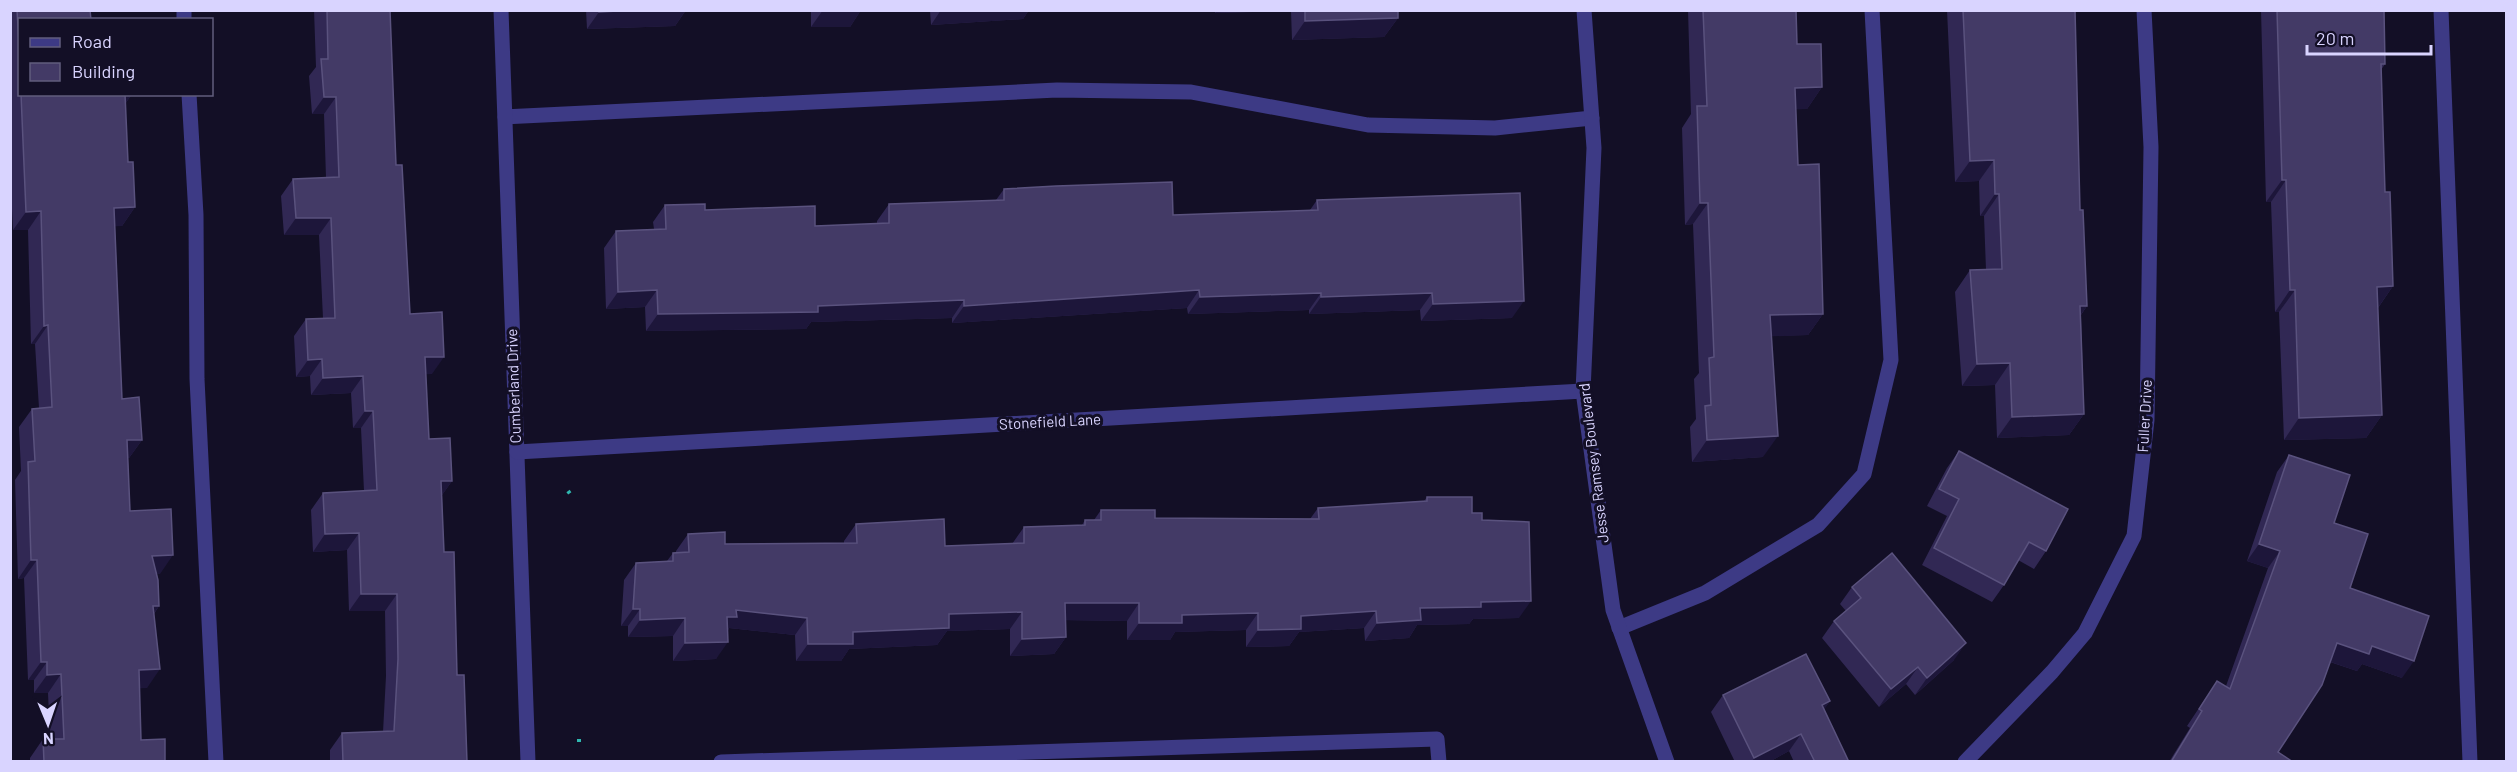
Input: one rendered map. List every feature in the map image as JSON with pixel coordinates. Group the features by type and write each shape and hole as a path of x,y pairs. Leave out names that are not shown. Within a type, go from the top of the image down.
{"street":[{"name":"Cumberland Drive","path":"501,10 528,762"},
{"name":"Jesse Ramsey Boulevard","path":"1584,10 1594,148 1584,391 1613,610 1667,762"},
{"path":"1619,627 1705,592 1818,525 1864,474 1892,360 1872,10"},
{"name":"Fuller Drive","path":"1965,762 2052,672 2085,633 2134,536 2147,420 2151,147 2144,10"},
{"path":"2441,10 2470,762"},
{"path":"505,117 1056,90 1191,92 1368,125 1495,128 1592,118"},
{"path":"189,96 196,215 197,379 216,762"},
{"name":"Stonefield Lane","path":"517,452 1584,391"},
{"path":"721,762 1437,739 1439,762"}],"path":[{"path":"579,739 579,745"}],"building":[{"path":"17,10 90,10 91,18 18,18 18,26"},
{"path":"327,10 390,10 396,165 402,165 410,314 442,312 444,357 425,357 429,439 450,438 452,481 441,481 444,552 454,552 457,675 464,675 467,762 343,762 342,733 394,731 398,659 397,594 361,594 359,533 325,534 323,493 377,490 373,411 365,411 363,376 323,378 322,359 308,360 306,319 335,318 331,218 296,218 293,179 339,177 336,97 324,97 321,59 328,59"},
{"path":"599,10 638,10 599,12"},
{"path":"1305,10 1398,10 1398,18 1305,21"},
{"path":"1703,10 1796,10 1797,44 1821,44 1822,87 1795,88 1798,165 1819,164 1823,314 1770,315 1778,436 1707,440 1705,406 1711,405 1709,358 1714,357 1708,203 1700,203 1697,106 1707,106"},
{"path":"1963,10 2075,10 2080,210 2083,210 2087,306 2080,306 2084,414 2012,417 2010,363 1977,364 1970,270 2002,269 1999,194 1995,194 1994,160 1970,161"},
{"path":"2277,10 2384,10 2385,64 2381,64 2385,192 2390,192 2393,286 2377,287 2382,415 2299,418 2295,290 2290,290 2286,180 2282,180"},
{"path":"21,96 125,96 128,162 133,162 135,207 114,208 122,399 139,397 142,440 127,440 130,511 171,509 173,555 152,556 158,580 159,606 153,606 160,669 139,670 141,740 165,739 165,762 44,762 43,739 64,739 61,674 47,675 47,662 41,662 37,560 31,560 28,462 35,461 32,409 52,407 48,325 44,326 41,211 26,212"},
{"path":"1172,182 1173,215 1318,210 1317,200 1520,193 1524,301 1433,304 1432,293 1321,297 1321,293 1200,297 1199,290 964,306 964,300 818,306 818,312 658,314 657,290 618,292 616,231 666,229 665,205 705,204 705,210 815,206 815,226 889,223 889,204 1004,200 1004,189"},
{"path":"1959,451 2068,509 2046,551 2029,542 2004,585 1934,548 1959,499 1939,489"},
{"path":"2289,455 2350,475 2334,523 2368,534 2350,588 2429,616 2414,661 2372,646 2369,654 2337,643 2322,685 2278,752 2293,762 2171,762 2202,711 2199,709 2217,681 2230,689 2280,551 2259,544"},
{"path":"1427,497 1472,497 1472,513 1482,513 1482,520 1529,522 1531,601 1481,602 1481,607 1420,608 1421,620 1377,623 1376,611 1301,616 1301,629 1258,630 1258,613 1182,615 1182,623 1139,623 1139,603 1065,603 1066,637 1022,639 1022,612 949,614 949,628 853,632 853,644 808,644 807,618 736,610 737,617 727,617 728,642 685,643 685,618 640,620 640,609 633,609 636,563 673,561 673,553 689,552 688,534 725,532 725,544 857,543 856,524 944,519 945,546 1024,543 1024,527 1085,525 1085,520 1101,520 1101,510 1155,510 1155,518 1319,519 1318,508 1427,501"},
{"path":"1892,553 1966,643 1927,678 1918,667 1891,689 1834,621 1861,598 1852,587"},
{"path":"1806,654 1830,701 1822,705 1849,762 1815,762 1801,734 1754,758 1723,695"}]}
